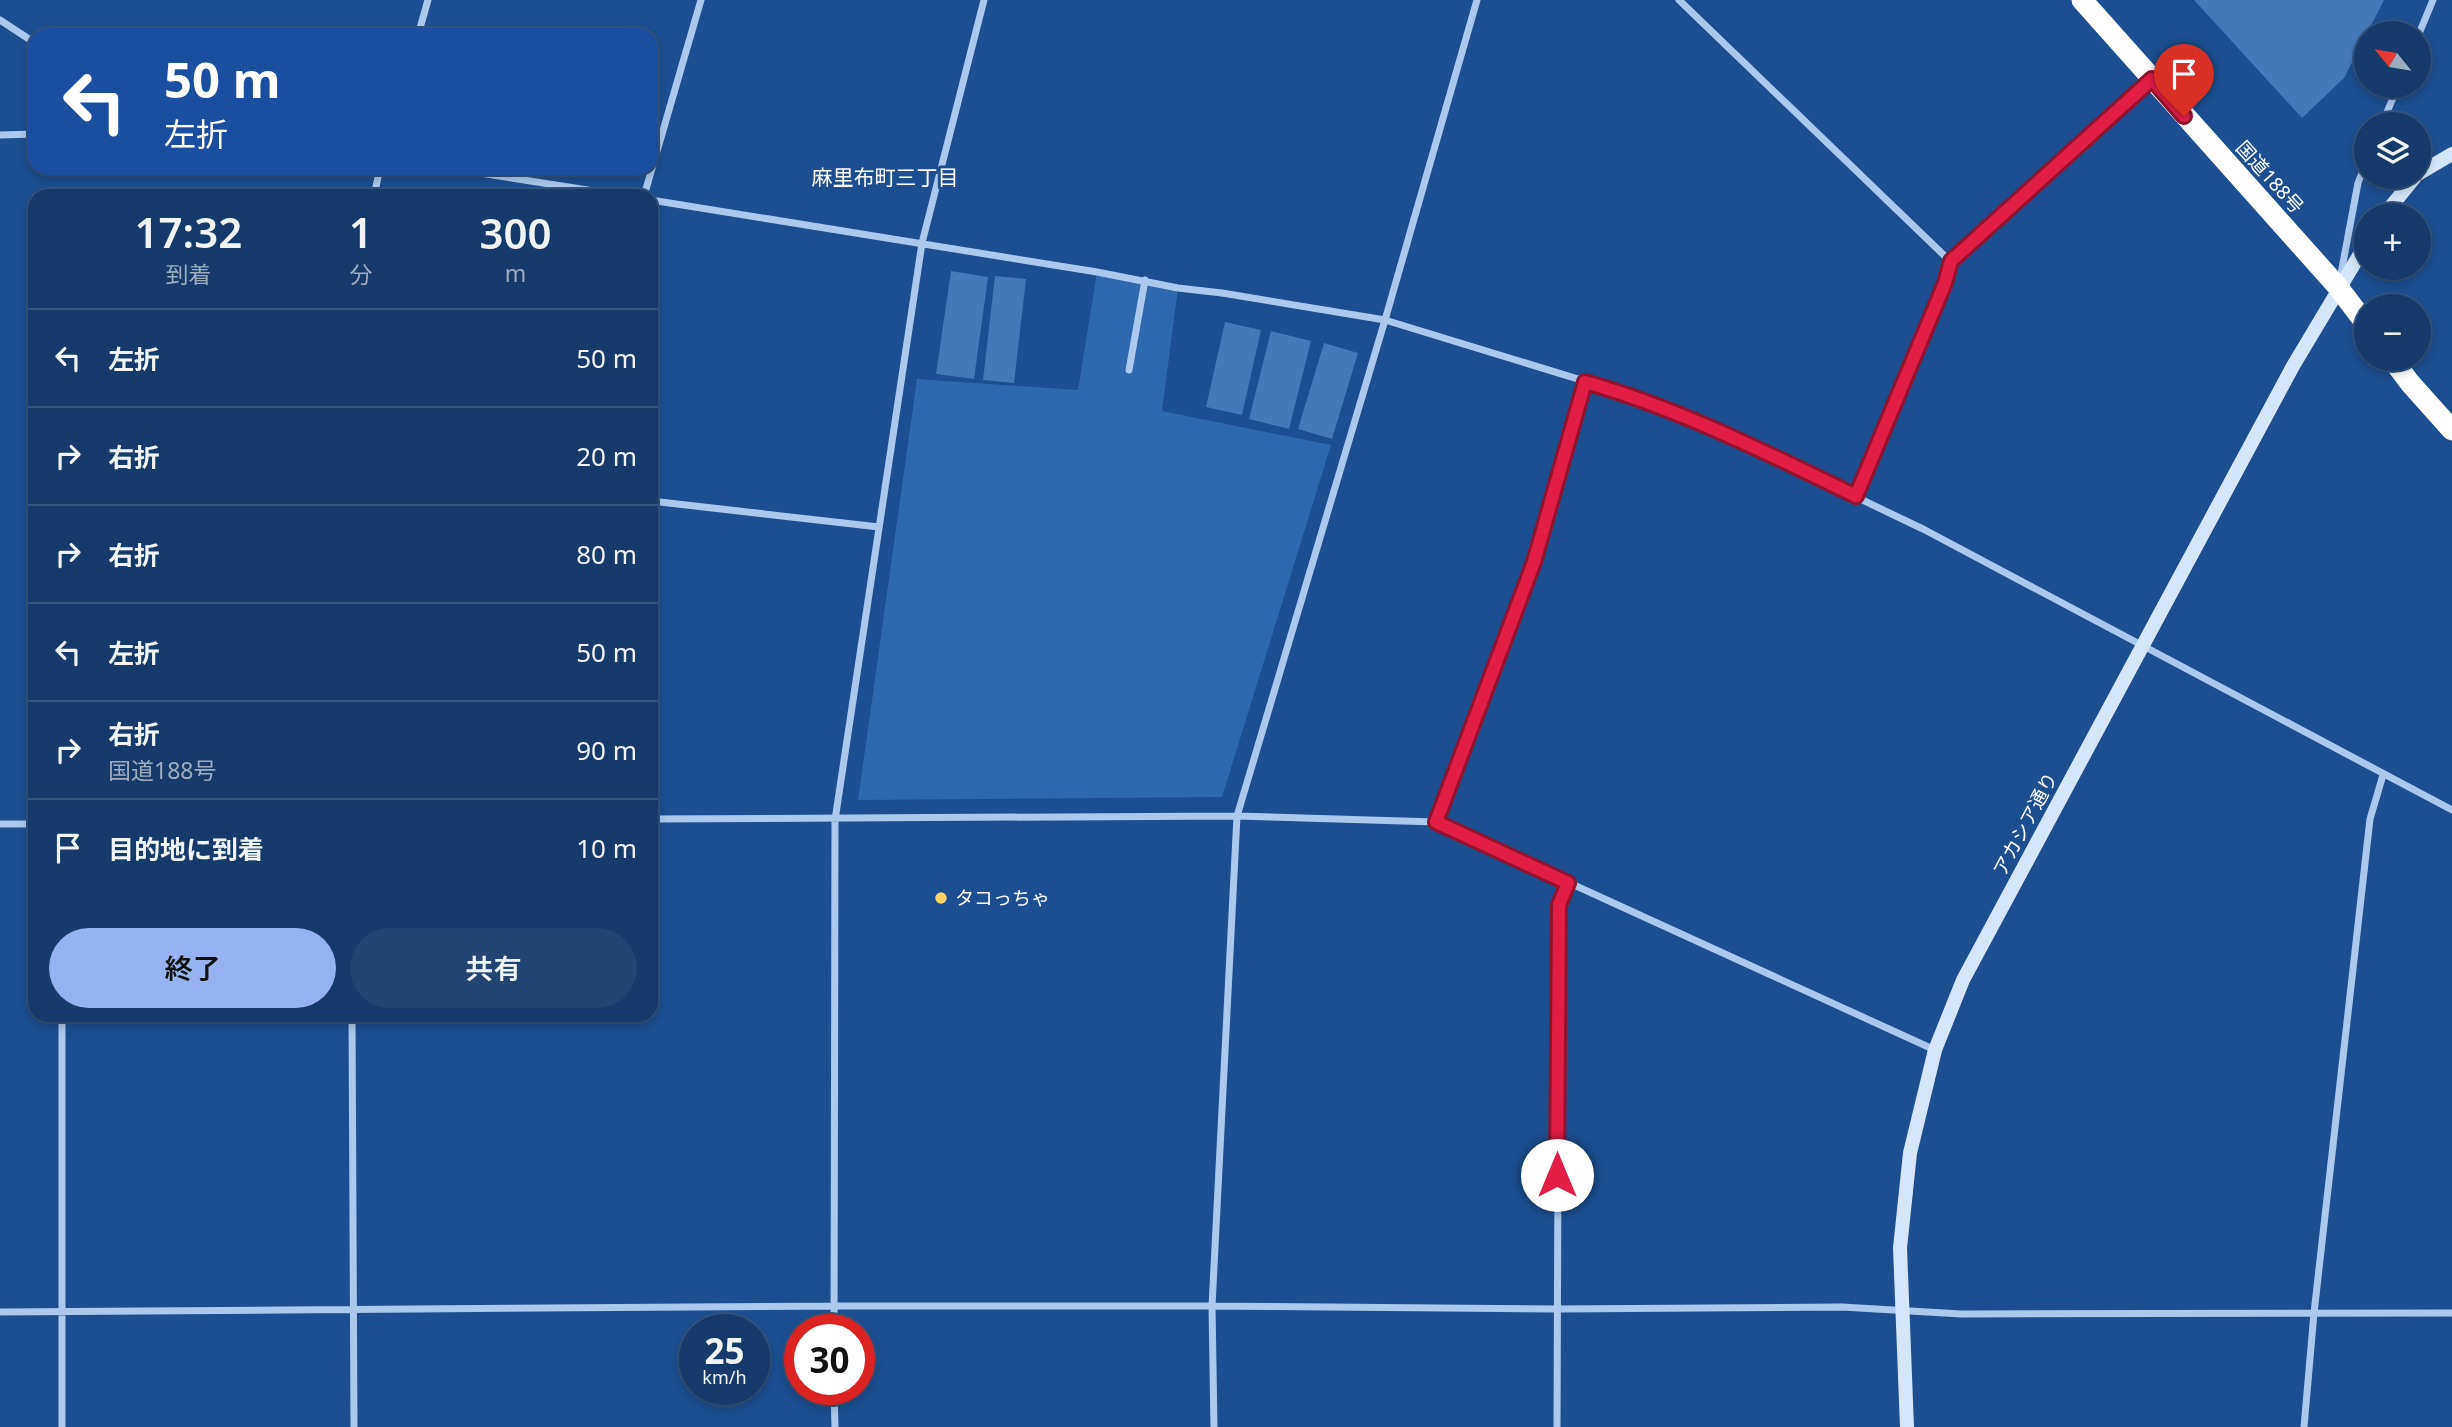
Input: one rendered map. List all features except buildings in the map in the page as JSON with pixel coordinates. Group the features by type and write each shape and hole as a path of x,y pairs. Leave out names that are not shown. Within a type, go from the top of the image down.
{"highway":[{"name":"国道188号","path":"2082,0 2338,286 2354,308"},
{"path":"2401,371 2452,430"}],"street":[{"path":"420,28 428,0"},
{"path":"658,148 701,0"},
{"path":"833,1314 835,820 922,243 984,0"},
{"path":"1214,1427 1212,1306 1237,816 1477,0"},
{"path":"1679,0 1951,261"},
{"path":"2424,21 2433,0"},
{"path":"0,20 28,38"},
{"path":"1856,496 1945,283 1951,261 2152,79"},
{"path":"0,135 28,134"},
{"path":"2431,166 2452,153"},
{"path":"493,175 582,189"},
{"path":"2338,286 2357,189"},
{"path":"2394,203 2405,189"},
{"path":"658,201 1385,320 1640,398 1704,424 1925,530 2452,810"},
{"name":"アカシア通り","path":"1906,1427 1900,1248 1910,1153 1935,1050 1963,981 2293,366 2354,262"},
{"path":"1129,370 1145,280"},
{"path":"1436,822 1534,562 1585,382"},
{"path":"658,502 879,527"},
{"path":"2304,1427 2314,1313 2370,819 2383,775"},
{"path":"658,820 1237,816 1436,822 1935,1050"},
{"path":"0,824 28,824"},
{"path":"1557,1427 1559,905 1568,883"},
{"path":"62,1022 62,1427"},
{"path":"352,1022 354,1427"},
{"path":"0,1312 1212,1306 1556,1310 1842,1307 1961,1314 2452,1313"},
{"path":"834,1405 835,1427"}],"shaded area":[{"path":"1097,272 1178,288 1162,411 1331,445 1222,797 858,800 917,379 1078,390"}],"place":[{"name":"タコっちゃ","path":"941,898"}],"district":[{"name":"麻里布町三丁目","path":"885,178"}],"route":[{"path":"1557,1175 1559,905 1568,883 1436,822 1534,562 1585,382 1640,398 1704,424 1856,496 1945,283 1951,261 2152,79 2184,116"}]}
